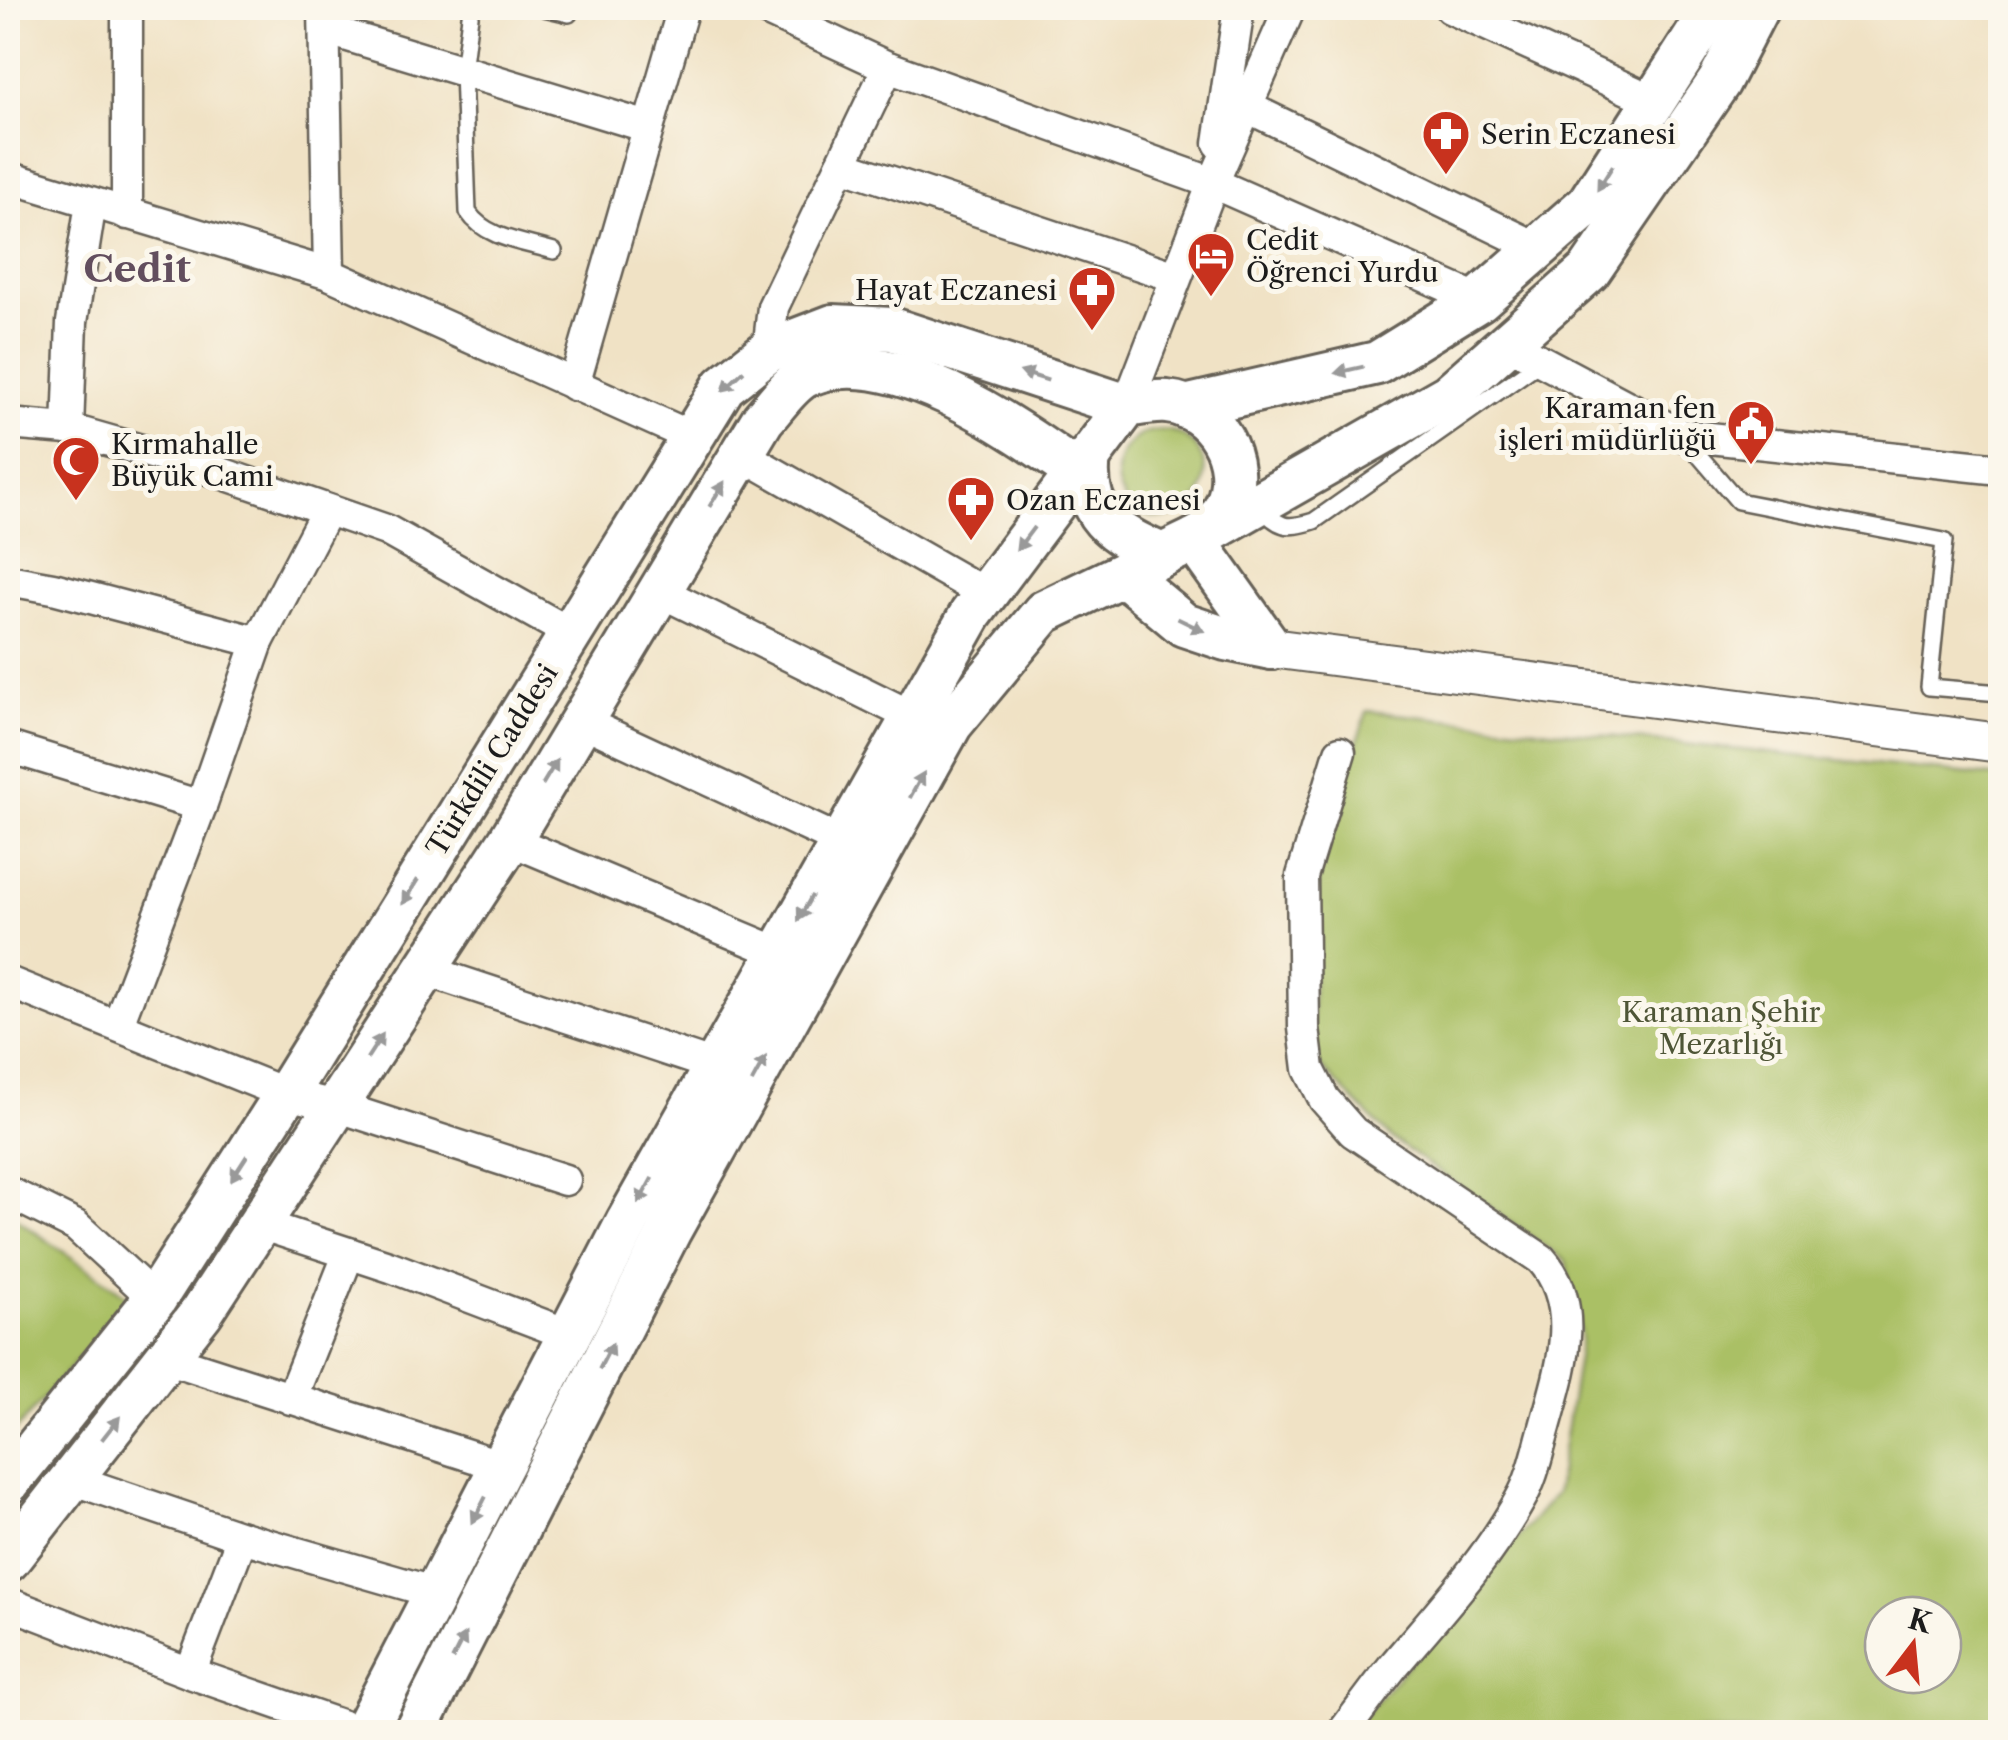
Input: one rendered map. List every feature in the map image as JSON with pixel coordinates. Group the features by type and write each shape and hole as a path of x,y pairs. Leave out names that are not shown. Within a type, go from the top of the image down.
{"main road":[{"path":"1186,406 1377,363 1480,300 1588,204 1714,8"},
{"path":"415,1732 670,1230 951,724 1044,612 1188,542 1525,352 1589,271 1719,82 1757,8"},
{"name":"Türkdili Caddesi","path":"8,1483 155,1299 724,386 768,351 833,326 892,329 1127,406"},
{"name":"Türkdili Caddesi","path":"8,1560 202,1312 510,840 763,419 805,376 860,365 914,377 1082,463"},
{"path":"362,1732 715,1066 913,717 984,594 1127,406 1168,402 1186,406 1206,419 1222,437 1231,459 1232,483 1226,506 1188,542"},
{"path":"1082,463 1089,493 1111,530 1188,542 1271,648"},
{"path":"1124,575 1184,624 1226,639 1271,648"}],"street":[{"path":"126,8 126,214"},
{"path":"574,385 683,8"},
{"path":"761,8 888,67 1213,183 1480,300"},
{"path":"1213,183 1238,8"},
{"path":"1127,406 1213,183 1290,8"},
{"path":"1450,8 1654,100"},
{"path":"329,274 325,18 464,71 648,127"},
{"path":"768,351 773,307 888,67"},
{"path":"1247,107 1538,248"},
{"path":"841,165 1176,277"},
{"path":"8,176 329,274 692,437"},
{"path":"68,429 72,322 91,203"},
{"path":"1525,352 1681,436 2000,469"},
{"path":"8,424 68,429 218,472 386,530 570,632"},
{"path":"741,454 984,594"},
{"path":"118,1024 258,642 327,510"},
{"path":"8,580 54,588 258,642"},
{"path":"659,591 913,717"},
{"path":"1271,648 2000,743"},
{"path":"580,721 842,842"},
{"path":"8,747 201,806"},
{"path":"1340,752 1302,876 1304,1028 1309,1069 1324,1099 1353,1132 1541,1259 1555,1275 1566,1329 1562,1364 1535,1464 1521,1499 1448,1602 1343,1732"},
{"path":"510,840 780,954"},
{"path":"425,970 715,1066"},
{"path":"8,982 286,1094 336,1106 564,1180"},
{"path":"8,1192 76,1226 155,1299"},
{"path":"260,1224 570,1335"},
{"path":"292,1398 349,1253"},
{"path":"166,1358 502,1466"},
{"path":"71,1479 242,1537 436,1593"},
{"path":"190,1673 242,1537"},
{"path":"8,1603 190,1673 362,1732"}],"lane":[{"path":"471,8 464,71 468,212 477,224 492,233 554,251"},
{"path":"544,8 569,14"},
{"path":"1681,436 1738,501 1944,542 1929,687 2000,694"}],"green space":[{"path":"1152,430 1170,430 1186,437 1198,449 1205,474 1198,499 1186,511 1170,518 1152,518 1136,511 1124,499 1117,483 1117,465 1124,449 1136,437"},
{"name":"Karaman Şehir Mezarlığı","path":"1367,711 2000,777 2000,1732 1350,1732 1556,1493 1581,1338 1566,1261 1391,1138 1310,1056 1319,860"},
{"path":"8,1213 131,1299 8,1439"}],"place":[{"name":"Serin Eczanesi","path":"1446,176"},
{"name":"Cedit Öğrenci Yurdu","path":"1211,298"},
{"name":"Hayat Eczanesi","path":"1092,332"},
{"name":"Karaman fen işleri müdürlüğü","path":"1751,466"},
{"name":"Kırmahalle Büyük Cami","path":"76,502"},
{"name":"Ozan Eczanesi","path":"971,542"}],"district":[{"name":"Cedit","path":"137,268"}]}
